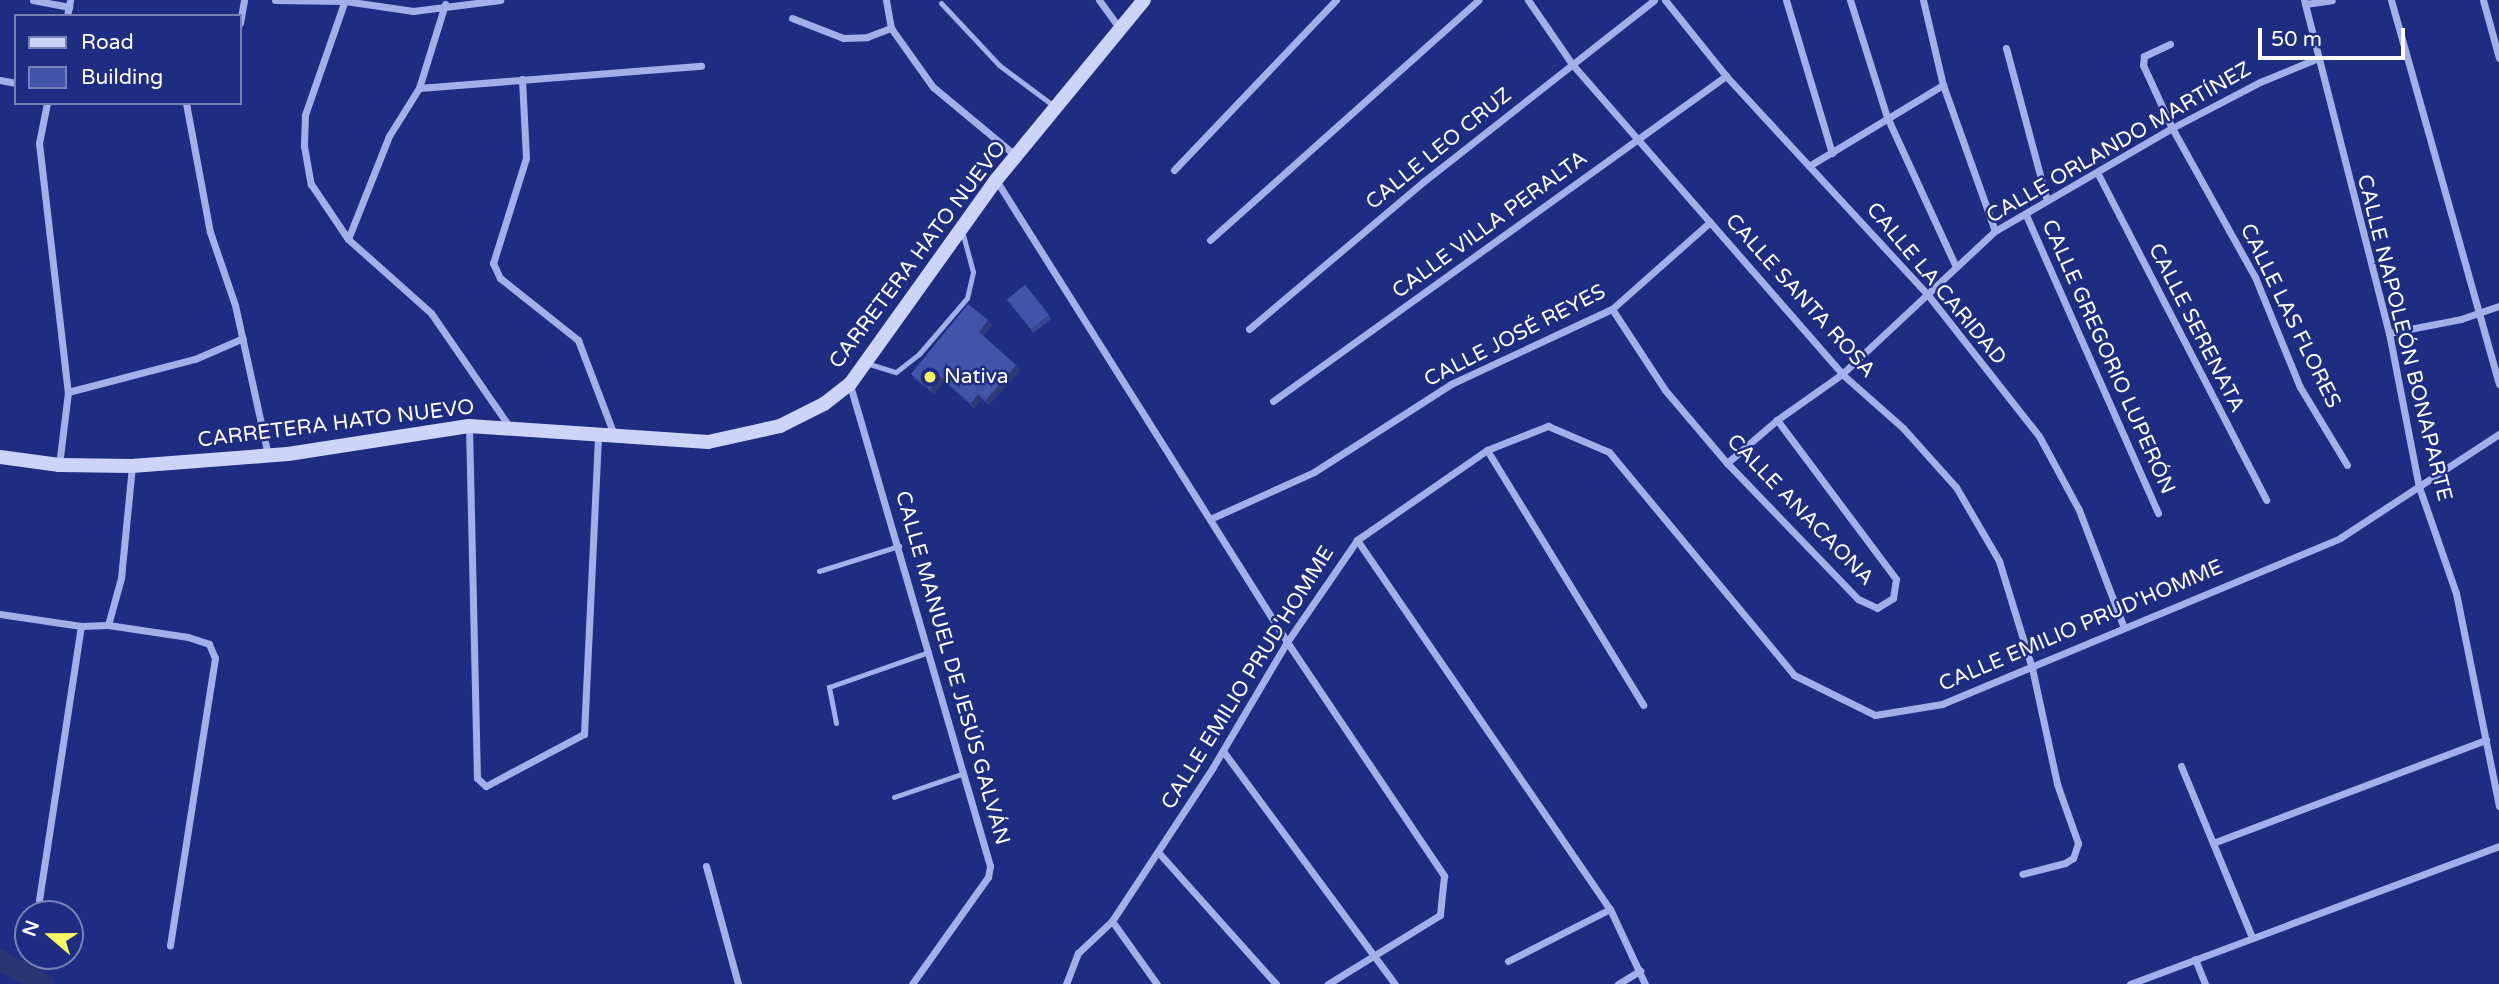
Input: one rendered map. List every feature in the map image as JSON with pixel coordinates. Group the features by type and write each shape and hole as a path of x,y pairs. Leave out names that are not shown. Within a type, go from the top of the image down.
{"main road":[{"name":"CARRETERA HATO NUEVO","path":"0,457 60,465 132,466 268,456 469,426 509,426 708,442 752,435 824,404 850,384 996,180 1144,0"}],"street":[{"path":"33,0 69,4"},
{"path":"275,0 345,1 414,11 445,4 500,0"},
{"path":"886,0 891,28 933,87 1017,157"},
{"path":"1099,0 1120,29"},
{"path":"1174,170 1336,0"},
{"path":"1210,240 1478,0"},
{"name":"CALLE SANTA ROSA","path":"1528,0 1572,64 1637,141 1842,374 1903,428 1956,487 1999,561 2032,668 2057,784 2078,843 2073,859 2066,863 2022,874"},
{"name":"CALLE LEO CRUZ","path":"1249,329 1654,0"},
{"name":"CALLE LA CARIDAD","path":"1665,0 1726,76 1928,295 2039,436 2079,510 2124,628"},
{"path":"1786,0 1832,153"},
{"path":"1850,0 1887,117 1956,267"},
{"path":"1923,0 1942,85 1994,231"},
{"path":"2304,2 2332,0"},
{"path":"2390,0 2499,384"},
{"path":"2483,0 2499,58"},
{"path":"345,1 305,115 304,146 311,184 348,239 431,313 509,426"},
{"name":"CALLE NAPOLEÓN BONAPARTE","path":"2304,2 2316,59 2389,333 2419,487 2456,593 2486,740 2496,774 2499,806"},
{"path":"348,239 389,136 419,88 445,4"},
{"path":"792,18 843,38 867,37 891,28"},
{"name":"CALLE LAS FLORES","path":"2170,44 2144,56 2143,65 2172,128 2255,277 2300,387 2347,465"},
{"path":"2006,48 2047,201"},
{"name":"CALLE ORLANDO MARTÍNEZ","path":"1727,463 1777,420 1842,374 1994,231 2026,215 2172,128 2259,82 2316,59"},
{"path":"419,88 701,66"},
{"name":"CALLE VILLA PERALTA","path":"1273,401 1726,76"},
{"path":"522,79 526,158 493,263 500,278 578,340 614,436"},
{"path":"1809,166 1942,85"},
{"path":"47,105 39,143 68,393 60,465"},
{"path":"186,105 210,232 243,338 268,456"},
{"name":"CALLE SERENATA","path":"2096,172 2266,500"},
{"path":"996,180 1287,642 1444,876 1440,915 1328,984"},
{"name":"CALLE GREGORIO LUPERÓN","path":"2026,215 2158,513"},
{"name":"CALLE JOSÉ REYES","path":"1210,519 1314,472 1451,384 1612,309 1710,222"},
{"path":"2389,333 2499,306"},
{"name":"CALLE ANACAONA","path":"1612,309 1665,390 1727,463 1858,598 1877,608 1893,598 1896,579 1777,420"},
{"path":"68,393 195,359 243,338"},
{"name":"CALLE MANUEL DE JESÚS GALVÁN","path":"850,384 930,651 990,866 988,877 912,984"},
{"path":"469,426 477,778 486,786 584,734 598,434"},
{"name":"CALLE EMILIO PRUD'HOMME","path":"1066,984 1078,953 1112,921 1223,751 1287,642 1357,540 1487,450 1548,426 1609,452 1794,675 1875,715 1942,704 2340,538 2498,437"},
{"path":"1487,450 1643,705"},
{"path":"108,625 121,578 132,466"},
{"path":"1357,540 1610,909 1645,984"},
{"path":"0,614 81,626 108,625 188,637 209,644 215,658 170,945"},
{"path":"39,900 81,626"},
{"path":"2213,843 2486,740"},
{"path":"1223,751 1375,953 1395,984"},
{"path":"2181,765 2252,937"},
{"path":"2130,984 2499,846"},
{"path":"1158,852 1276,984"},
{"path":"706,866 738,984"},
{"path":"1507,961 1610,909"},
{"path":"1112,921 1157,984"},
{"path":"2195,958 2206,984"},
{"path":"1618,984 1640,971"}],"lane":[{"path":"941,3 999,65 1057,108"},
{"path":"866,363 896,372 919,354 967,298 974,272 961,227"},
{"path":"819,571 899,546"},
{"path":"836,723 829,687 930,651"},
{"path":"894,797 965,772"}],"building":[{"path":"1025,285 1049,315 1031,329 1007,299"},
{"path":"968,304 988,320 979,332 1016,365 986,400 978,394 971,403 940,376 930,389 911,374"}],"waterway":[{"path":"0,960 44,984"}],"place":[{"name":"Nativa","path":"930,377"}]}
